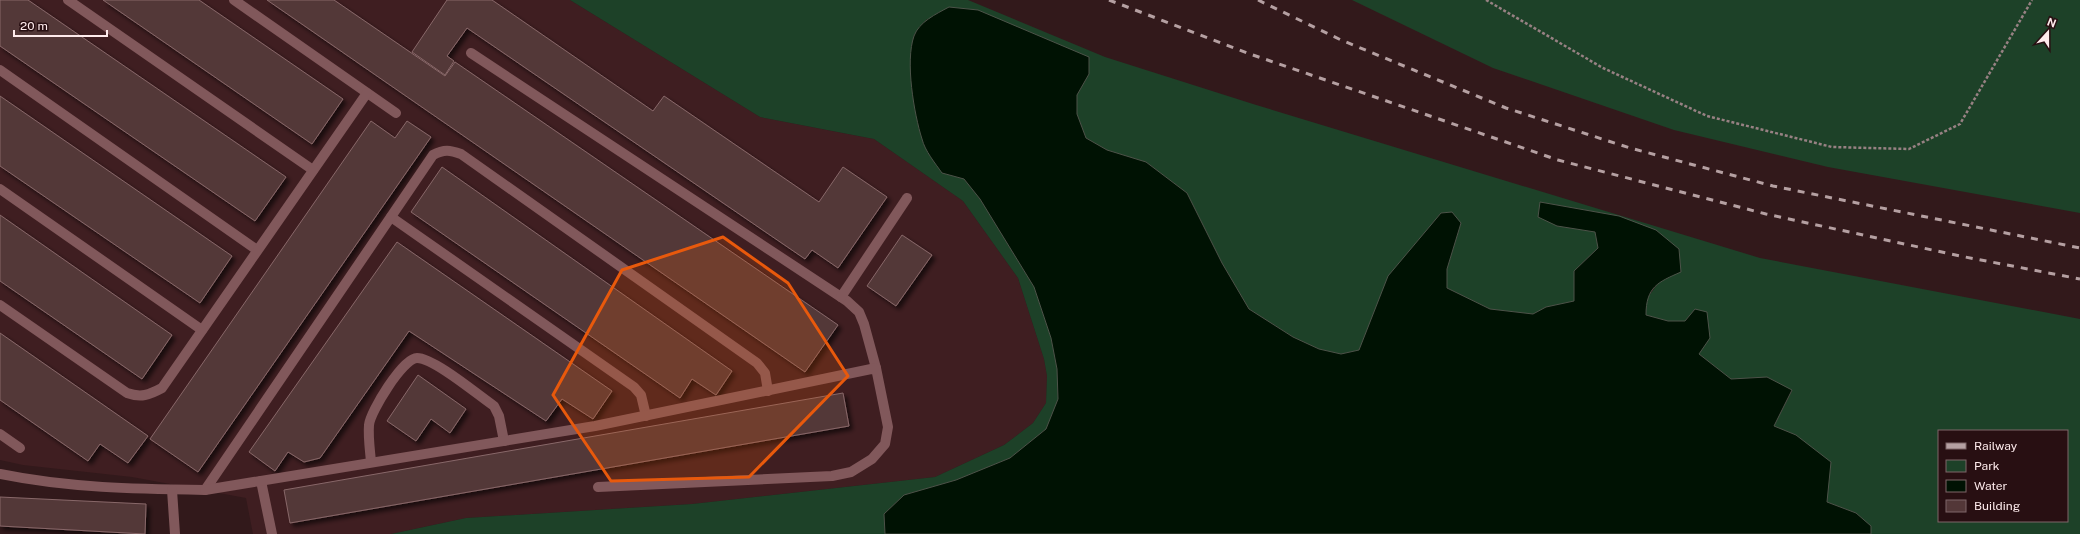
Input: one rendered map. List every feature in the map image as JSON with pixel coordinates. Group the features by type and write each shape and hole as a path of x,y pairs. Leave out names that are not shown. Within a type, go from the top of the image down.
{"lane":[{"path":"68,0 313,170"},
{"path":"234,0 396,113"},
{"path":"471,53 842,297 859,312 864,324 876,368 888,427 885,444 872,459 851,472 832,476 598,487"},
{"path":"0,70 257,250"},
{"path":"0,305 127,392 138,397 162,388 367,93"},
{"path":"205,490 433,155 441,150 449,150 461,154 758,363 764,373 768,391"},
{"path":"0,189 202,330"},
{"path":"842,297 907,198"},
{"path":"391,217 634,387 641,395 646,416"},
{"path":"371,462 369,424 373,410 405,363 416,358 430,361 494,406 499,416 504,441"},
{"path":"0,474 74,486 123,490 205,490 646,416 876,368"},
{"path":"0,434 20,448"},
{"path":"261,481 272,534"},
{"path":"172,490 175,534"}],"path":[{"path":"1486,0 1603,68 1707,116 1832,147 1909,149 1960,124 2032,0"}],"highlighted area":[{"path":"723,237 788,283 848,376 749,477 611,481 553,395 622,270"}],"shaded area":[{"path":"0,0 570,0 760,117 874,139 963,201 1018,278 1044,359 1047,376 1046,403 1033,423 1004,445 935,477 692,504 466,518 391,534 253,534 246,498 132,477 23,465 0,460"}],"green space":[{"path":"570,0 968,0 1105,57 1253,104 1760,258 2080,319 2080,534 1871,534 1870,526 1856,513 1827,502 1796,435 1774,426 1792,391 1767,377 1731,379 1699,354 1695,309 1685,321 1668,321 1646,315 1646,300 1659,282 1619,216 1540,202 1557,226 1595,232 1598,248 1574,271 1574,301 1546,307 1533,314 1490,309 1447,288 1447,269 1461,223 1441,213 1389,276 1359,350 1341,354 1319,349 1293,337 1249,309 1222,263 1187,193 1146,162 1107,150 1086,138 1077,114 1077,95 1089,74 927,19 914,35 911,52 942,173 964,179 980,199 1034,287 1051,338 1057,369 1058,399 1046,429 1010,458 956,480 904,495 884,514 885,534 391,534 466,518 692,504 935,477 1004,445 1033,423 1046,403 1047,376 1044,359 1018,278 963,201 874,139 760,117"},
{"path":"1352,0 2080,0 2080,213 1828,167 1674,130 1493,68"}],"water":[{"path":"949,7 978,10 1089,57 1089,74 1077,95 1077,114 1086,138 1107,150 1146,162 1187,193 1222,263 1249,309 1293,337 1319,349 1341,354 1359,350 1388,276 1441,213 1452,212 1461,223 1447,269 1447,288 1490,309 1533,314 1546,307 1574,301 1574,271 1598,248 1595,232 1557,226 1538,217 1540,202 1619,216 1656,230 1679,249 1681,272 1666,279 1655,287 1648,298 1646,315 1668,321 1685,321 1695,309 1707,312 1710,338 1699,354 1731,379 1767,377 1792,390 1774,426 1796,435 1831,462 1827,502 1856,513 1871,526 1871,534 885,534 884,514 904,495 956,480 1010,458 1046,429 1058,399 1057,369 1051,338 1034,287 980,199 964,179 942,173 930,157 923,143 916,116 910,73 911,47 916,31 924,23"}],"building":[{"path":"0,0 28,0 286,177 255,221 0,46"},
{"path":"103,0 199,0 343,99 312,144"},
{"path":"267,0 334,0 445,76 455,62 838,325 805,372"},
{"path":"447,0 492,0 653,111 664,96 819,202 843,167 887,197 838,268 812,250 805,259 467,28 447,56 454,61 445,75 412,52"},
{"path":"0,96 232,256 200,303 0,166"},
{"path":"371,121 395,138 407,121 431,137 198,472 150,439"},
{"path":"442,167 732,371 716,395 692,379 680,398 411,212"},
{"path":"0,215 172,335 142,379 0,281"},
{"path":"902,235 932,255 896,306 867,286"},
{"path":"397,242 612,391 593,419 562,399 546,421 409,331 320,458 304,462 288,452 275,471 249,452"},
{"path":"0,333 148,436 128,463 100,444 88,461 0,400"},
{"path":"418,375 466,409 450,433 431,419 416,441 387,421"},
{"path":"843,393 849,426 290,523 284,490"},
{"path":"0,497 146,504 145,534 0,526"}],"railway":[{"path":"1109,0 1250,54 1558,160 1766,214 1960,256 2080,279"},
{"path":"1258,0 1341,40 1506,108 1630,148 1773,186 2080,248"}]}
